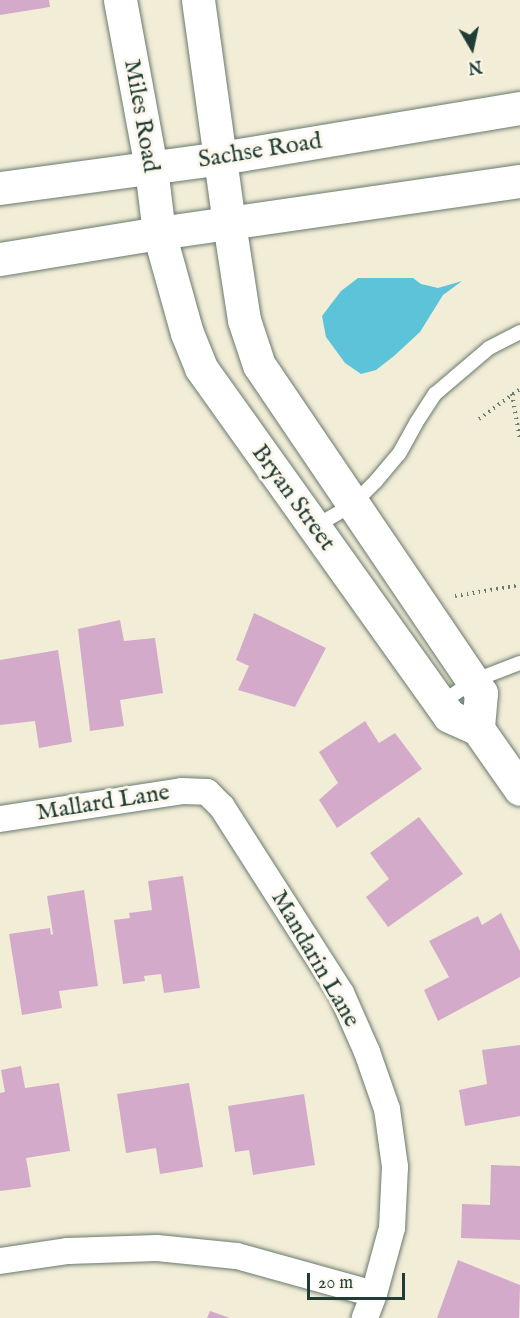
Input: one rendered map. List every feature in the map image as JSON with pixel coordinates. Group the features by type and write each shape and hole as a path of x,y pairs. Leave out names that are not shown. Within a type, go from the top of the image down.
{"main road":[{"name":"Miles Road","path":"120,0 151,168 159,232"},
{"path":"198,0 229,223"},
{"name":"Sachse Road","path":"0,188 221,158 520,108"},
{"path":"0,259 159,232 520,181"},
{"name":"Bryan Street","path":"159,232 187,333 201,368 449,716 478,729 482,693 259,365 244,320 229,223"},
{"path":"478,729 520,789"}],"street":[{"name":"Mallard Lane","path":"0,819 182,791 207,792"},
{"name":"Mandarin Lane","path":"207,792 222,807 341,993 368,1052 383,1098 395,1167 392,1228 365,1318"},
{"path":"0,1261 68,1251 157,1248 237,1256 374,1294"}],"lane":[{"path":"314,527 352,504 399,454 435,394 489,348 520,332"},
{"path":"440,704 473,681 520,663"}],"path":[{"path":"479,419 520,389"},
{"path":"512,394 520,440"},
{"path":"447,598 520,585"}],"water":[{"path":"358,278 413,278 421,284 438,288 462,281 443,295 420,332 394,356 376,370 361,374 345,363 326,337 322,316 341,291"}],"building":[{"path":"0,0 49,0 50,7 0,15"},
{"path":"254,613 326,648 295,707 238,690 249,666 236,660"},
{"path":"120,620 124,641 155,638 163,693 120,700 124,726 90,731 78,629"},
{"path":"58,650 72,742 39,748 35,721 0,725 0,660"},
{"path":"365,721 379,743 395,733 422,769 337,828 319,800 338,783 319,752"},
{"path":"419,817 463,874 388,927 366,897 389,879 370,853"},
{"path":"183,876 200,988 164,993 161,974 144,976 145,981 123,984 114,920 130,918 129,913 152,910 148,881"},
{"path":"84,890 98,986 59,991 62,1008 22,1015 9,934 50,928 51,935 53,934 47,896"},
{"path":"501,913 520,951 520,977 438,1021 424,990 449,977 429,941 478,916 482,925"},
{"path":"520,1045 520,1116 465,1126 459,1090 487,1084 482,1050"},
{"path":"21,1066 25,1088 59,1083 70,1151 26,1158 31,1187 0,1191 0,1093 5,1092 1,1070"},
{"path":"189,1083 203,1167 160,1174 156,1148 126,1153 117,1094"},
{"path":"304,1094 315,1165 253,1175 249,1150 235,1152 228,1106"},
{"path":"491,1165 520,1166 520,1240 461,1238 462,1204 490,1205"},
{"path":"458,1260 520,1285 519,1318 437,1318"},
{"path":"210,1311 230,1318 207,1318"}]}
